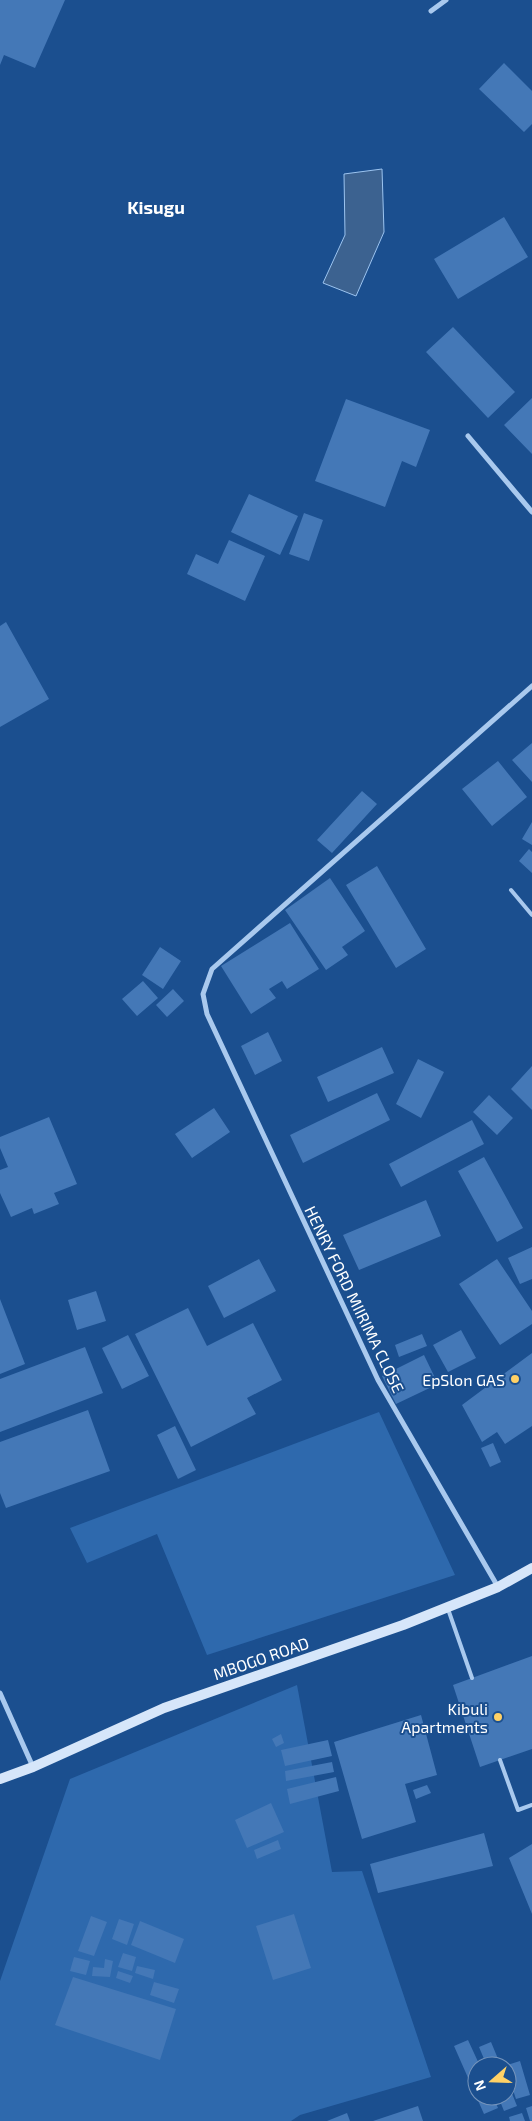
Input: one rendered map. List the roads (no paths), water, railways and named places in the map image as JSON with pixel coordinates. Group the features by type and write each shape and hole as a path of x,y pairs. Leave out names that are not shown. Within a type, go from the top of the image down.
{"street":[{"path":"431,10 446,0"},
{"path":"468,436 532,512"},
{"name":"HENRY FORD MIIRIMA CLOSE","path":"498,1587 378,1380 207,1014 203,994 212,969 532,686"},
{"name":"MBOGO ROAD","path":"0,1779 33,1767 164,1708 403,1625 498,1587 532,1568"},
{"path":"0,1693 33,1767"}],"lane":[{"path":"512,890 532,916"},
{"path":"448,1607 472,1678"},
{"path":"500,1760 518,1810 532,1805"}],"place":[{"name":"EpSlon GAS","path":"515,1379"},
{"name":"Kibuli Apartments","path":"498,1717"}],"district":[{"name":"Kisugu","path":"156,207"}]}
